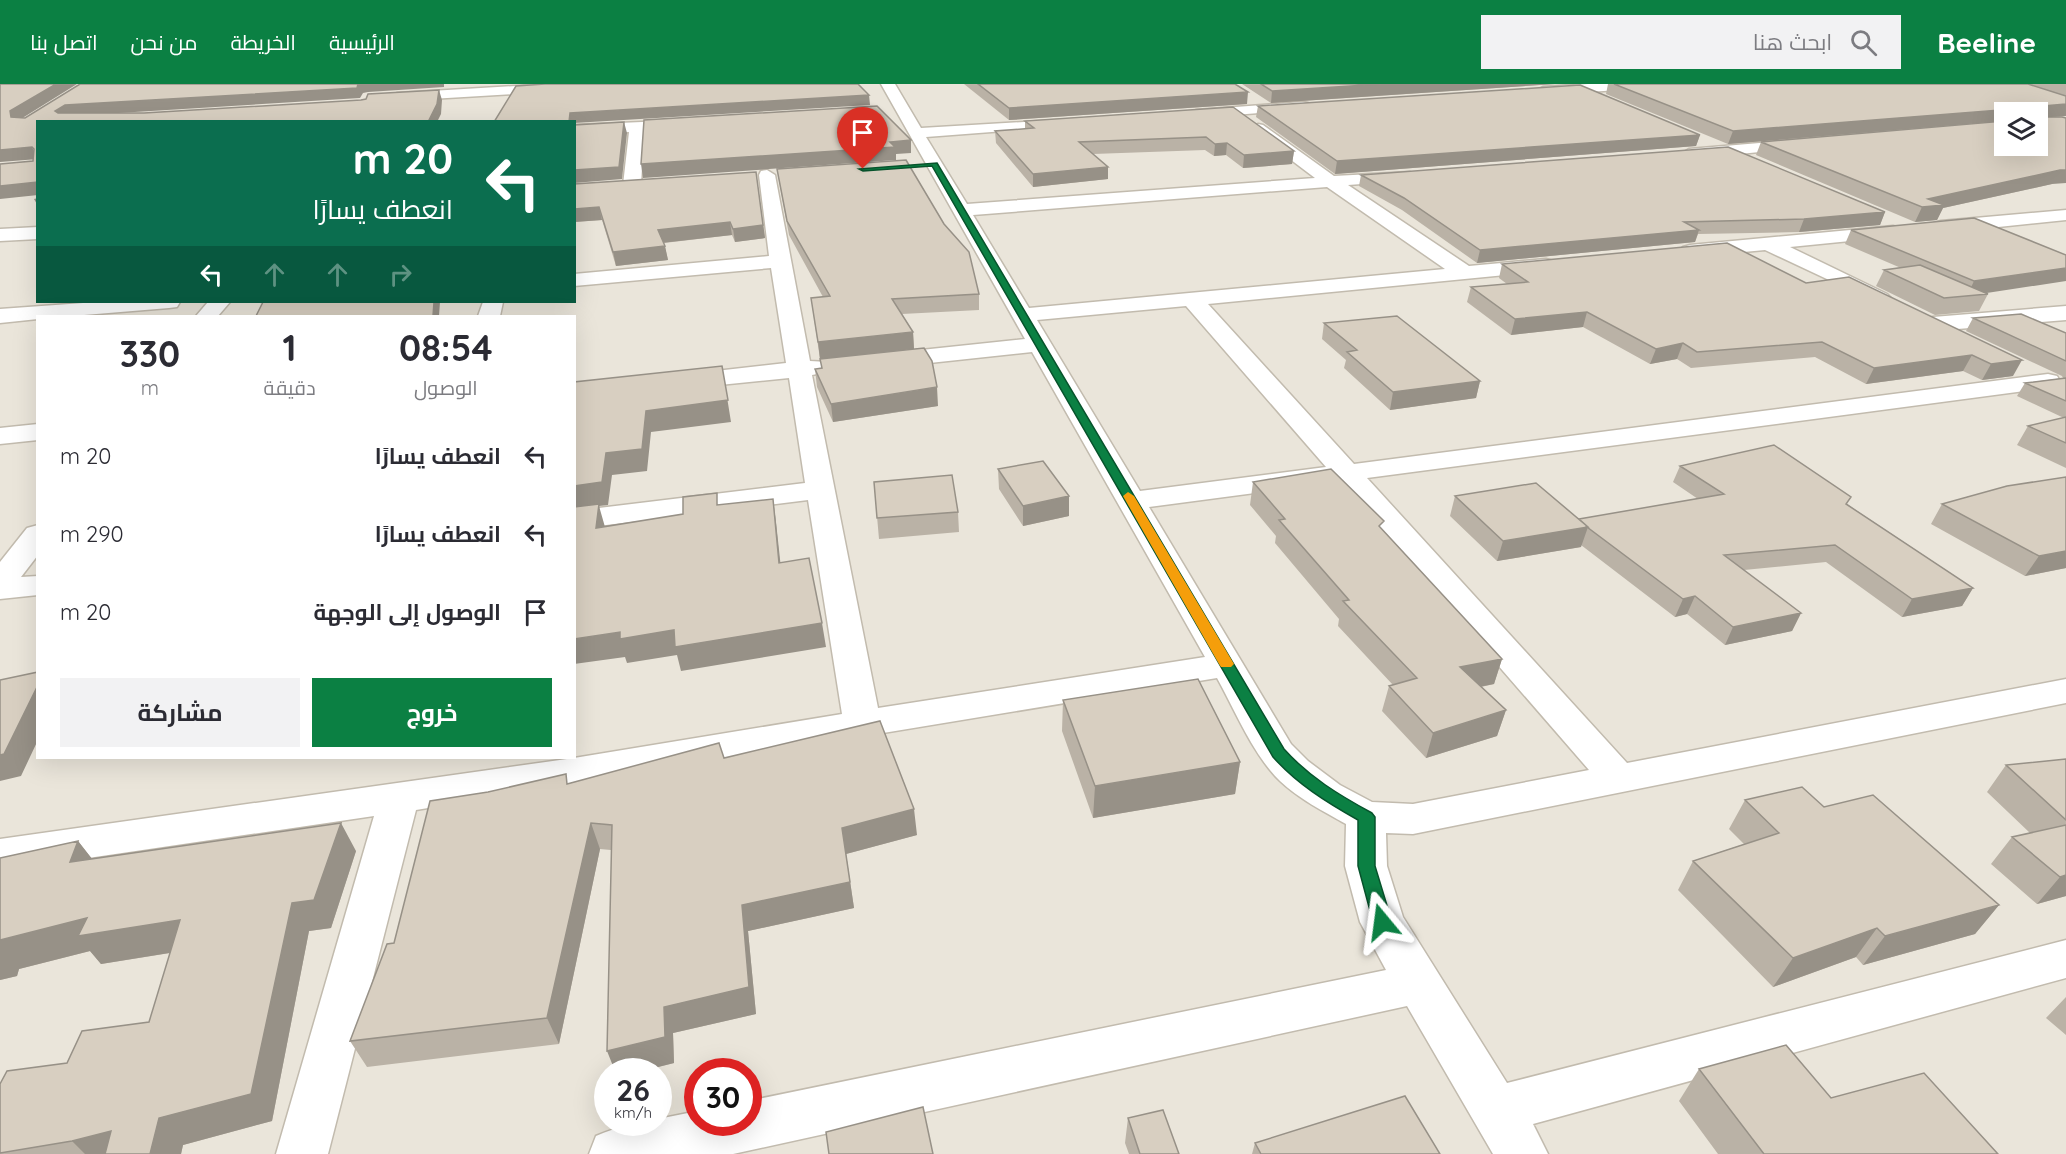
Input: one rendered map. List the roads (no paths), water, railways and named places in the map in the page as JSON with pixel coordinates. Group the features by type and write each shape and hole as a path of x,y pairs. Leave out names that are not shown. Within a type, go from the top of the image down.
{"street":[{"path":"1534,88 1552,90 1649,84"},
{"path":"380,98 616,88"},
{"path":"1576,88 1608,102"},
{"path":"1248,96 1266,109"},
{"path":"1176,115 1313,105"},
{"path":"1081,122 897,110 922,165 963,210 1278,753 1294,771 1326,795 1366,817 1413,819 2066,691"},
{"path":"1235,111 1330,181 1465,273"},
{"path":"576,130 609,123 638,127 707,123"},
{"path":"638,127 626,186 654,183"},
{"path":"1695,138 1760,165"},
{"path":"1669,155 1820,143"},
{"path":"963,210 1424,174"},
{"path":"764,175 862,723"},
{"path":"1924,229 2066,215"},
{"path":"1675,253 1912,230 1880,216"},
{"path":"0,235 36,233"},
{"path":"1768,243 1964,339"},
{"path":"576,280 780,261"},
{"path":"1023,315 1570,263"},
{"path":"1192,299 1618,778"},
{"path":"0,316 157,303"},
{"path":"208,315 218,303"},
{"path":"1933,324 2066,313"},
{"path":"657,385 1039,344"},
{"path":"2016,365 2057,386"},
{"path":"1131,501 2057,386"},
{"path":"0,436 36,432"},
{"path":"576,520 821,490"},
{"path":"0,583 36,537"},
{"path":"0,590 36,585"},
{"path":"0,855 399,798 1227,665"},
{"path":"302,1154 399,798"},
{"path":"1366,817 1366,866 1382,922 1522,1154"},
{"path":"1495,1110 2066,959"},
{"path":"615,1154 1419,983"}]}
